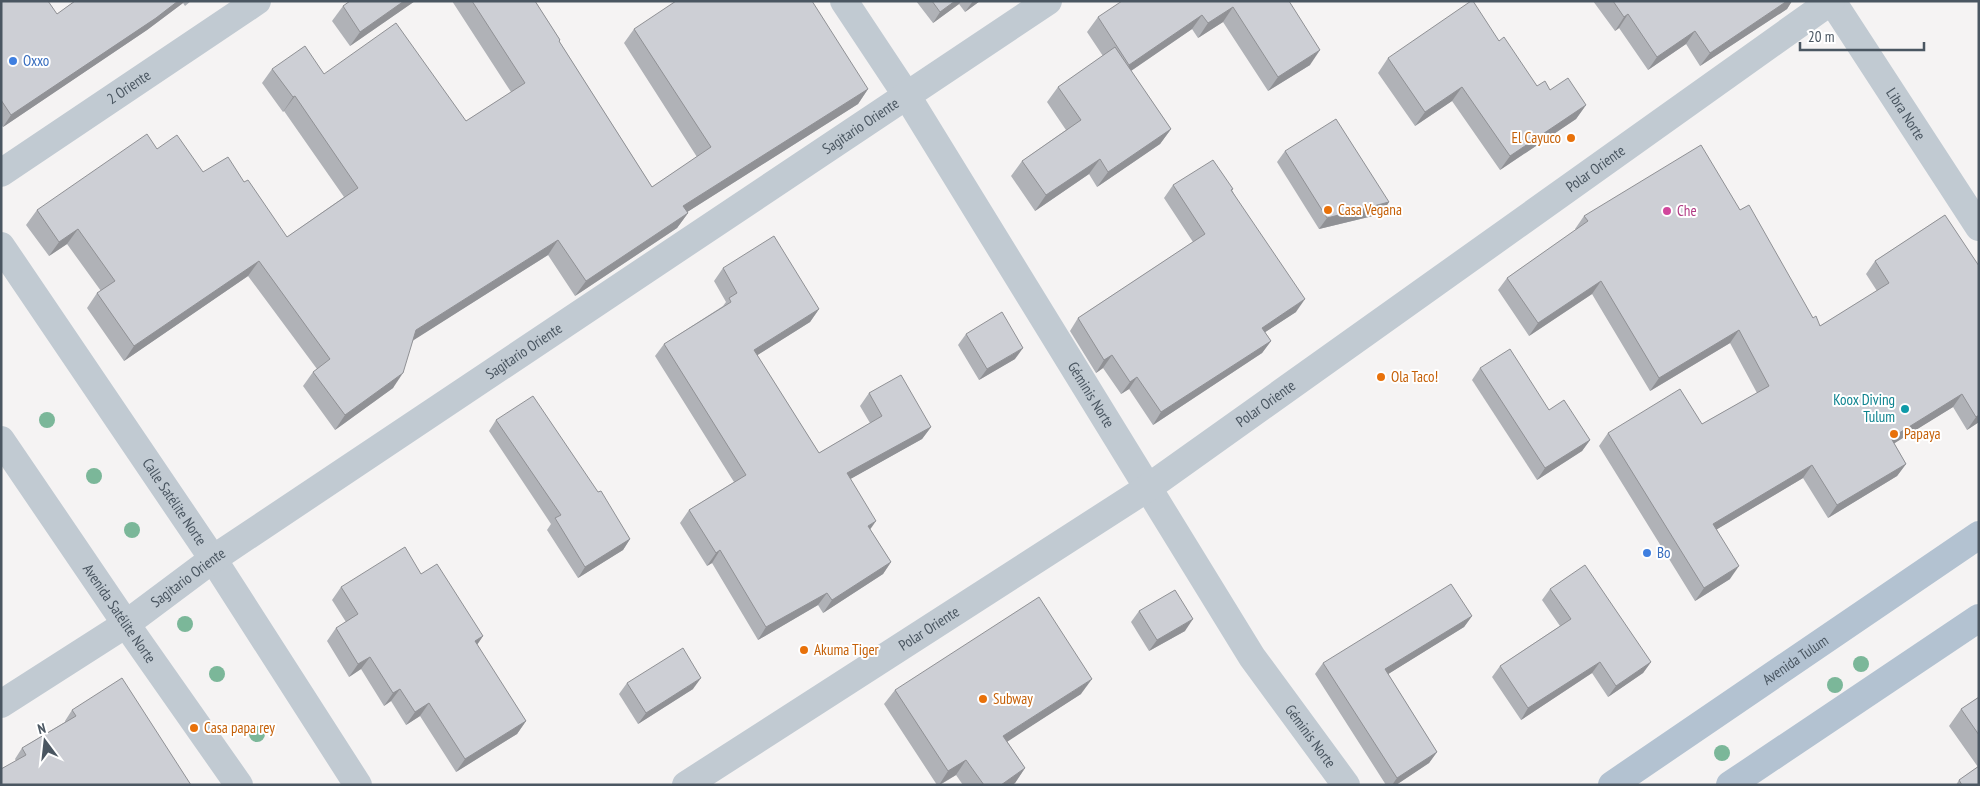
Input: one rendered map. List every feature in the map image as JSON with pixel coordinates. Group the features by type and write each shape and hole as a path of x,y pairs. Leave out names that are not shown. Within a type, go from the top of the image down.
{"main road":[{"name":"Avenida Tulum","path":"1612,785 1979,536"},
{"path":"1730,785 1979,618"}],"street":[{"name":"2 Oriente","path":"1,173 256,1"},
{"name":"Géminis Norte","path":"844,1 907,96 1252,657 1346,785"},
{"name":"Sagitario Oriente","path":"1,704 126,624 213,559 1048,1"},
{"name":"Libra Norte","path":"1832,1 1979,227"},
{"name":"Polar Oriente","path":"686,785 1149,487 1832,1"},
{"name":"Calle Satélite Norte","path":"1,246 213,559 358,785"},
{"name":"Avenida Satélite Norte","path":"1,440 126,624 239,785"}],"building":[{"path":"1,1 48,1 57,14 75,1 178,1 156,18 11,115 1,100"},
{"path":"350,1 404,1 360,32 343,6"},
{"path":"472,1 535,1 652,187 711,147 634,29 676,1 812,1 868,89 683,206 688,213 586,281 558,240 416,330 403,373 345,415 313,372 330,359 259,261 134,346 97,293 115,281 78,229 59,242 37,210 147,134 157,149 177,135 203,172 228,157 244,182 248,180 287,237 358,188 295,96 293,97 272,69 305,46 324,74 396,23 466,121 525,83"},
{"path":"932,1 955,1 940,12"},
{"path":"1122,1 1289,1 1320,50 1278,77 1233,7 1208,23 1202,15 1129,65 1098,17"},
{"path":"1473,1 1499,41 1504,37 1537,86 1545,81 1550,90 1568,78 1586,105 1510,156 1462,87 1425,112 1388,58"},
{"path":"1613,1 1787,1 1710,53 1695,31 1657,57 1628,14 1624,17"},
{"path":"1115,47 1171,129 1108,172 1100,159 1046,195 1022,161 1081,120 1058,87"},
{"path":"1336,119 1389,202 1327,218 1285,151"},
{"path":"1701,145 1740,210 1749,205 1813,318 1816,316 1820,326 1889,283 1875,261 1945,215 1979,266 1979,415 1976,417 1962,394 1891,438 1906,464 1837,505 1812,465 1713,524 1739,566 1704,588 1608,433 1680,389 1702,424 1769,386 1739,330 1659,378 1601,281 1538,323 1507,278 1588,221 1584,216"},
{"path":"1213,160 1233,189 1231,190 1305,299 1262,328 1271,341 1161,412 1137,377 1130,382 1112,355 1104,360 1078,318 1205,234 1173,185"},
{"path":"774,236 819,309 754,350 819,453 882,416 869,393 901,375 931,427 847,473 876,521 868,526 891,562 832,600 827,593 766,627 720,550 716,553 689,510 746,475 664,344 731,302 729,298 737,293 723,268"},
{"path":"1002,312 1023,348 987,369 966,334"},
{"path":"1510,349 1549,410 1564,400 1590,440 1545,468 1480,368"},
{"path":"533,396 598,492 601,491 630,539 585,567 555,518 561,515 496,420"},
{"path":"405,547 421,574 437,564 483,636 475,641 526,721 465,759 429,703 415,712 400,689 393,693 370,657 358,664 336,628 358,614 341,587"},
{"path":"1585,565 1651,662 1616,686 1600,662 1528,708 1500,666 1571,619 1550,589"},
{"path":"1451,584 1472,616 1385,669 1437,752 1397,778 1323,663"},
{"path":"1175,590 1193,619 1157,640 1139,611"},
{"name":"Subway","path":"1039,597 1092,679 1003,736 1025,768 1001,785 984,785 966,760 948,771 895,690"},
{"path":"683,648 701,678 646,713 627,683"},
{"path":"122,678 191,785 1,785 1,769 26,755 22,748 76,716 72,710"},
{"path":"1979,697 1979,735 1961,709"},
{"path":"1979,766 1979,785 1962,785 1959,780"}],"place":[{"name":"Oxxo","path":"13,61"},
{"name":"El Cayuco","path":"1571,138"},
{"name":"Casa Vegana","path":"1328,210"},
{"name":"Che","path":"1667,211"},
{"name":"Ola Taco!","path":"1381,377"},
{"name":"Koox Diving Tulum","path":"1905,409"},
{"name":"Papaya","path":"1894,434"},
{"name":"Bo","path":"1647,553"},
{"name":"Akuma Tiger","path":"804,650"},
{"name":"Subway","path":"983,699"},
{"name":"Casa papa rey","path":"194,728"}]}
